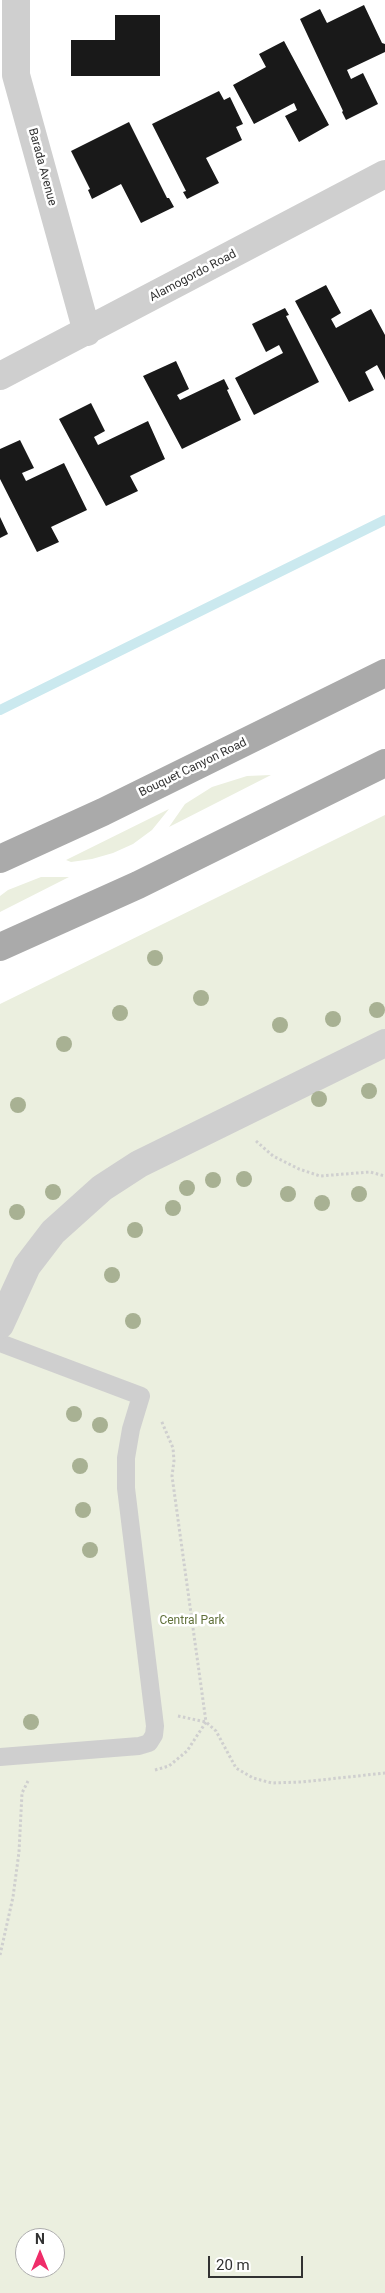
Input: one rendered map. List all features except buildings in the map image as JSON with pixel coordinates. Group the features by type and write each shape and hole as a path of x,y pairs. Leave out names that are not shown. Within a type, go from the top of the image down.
{"main road":[{"name":"Bouquet Canyon Road","path":"0,859 103,812 385,673"},
{"path":"0,947 138,886 385,763"}],"street":[{"name":"Barada Avenue","path":"16,0 16,75 87,332"},
{"name":"Alamogordo Road","path":"0,376 385,174"},
{"path":"0,1325 27,1266 53,1232 102,1188 139,1164 385,1043"}],"lane":[{"path":"0,1343 141,1396 131,1429 126,1458 126,1488 154,1710 154,1735 149,1743 139,1746 0,1757"}],"path":[{"path":"154,1710 206,1722 216,1731 236,1768 253,1778 272,1783 302,1782 385,1773"}],"green space":[{"path":"271,775 169,827 185,804 212,787 247,776"},
{"path":"169,809 152,830 133,844 113,853 92,859 71,862 66,860"},
{"name":"Central Park","path":"385,815 385,2293 0,2293 0,1004"},
{"path":"41,877 69,877 0,912 0,896 8,890"}],"waterway":[{"path":"0,710 385,520"}]}
